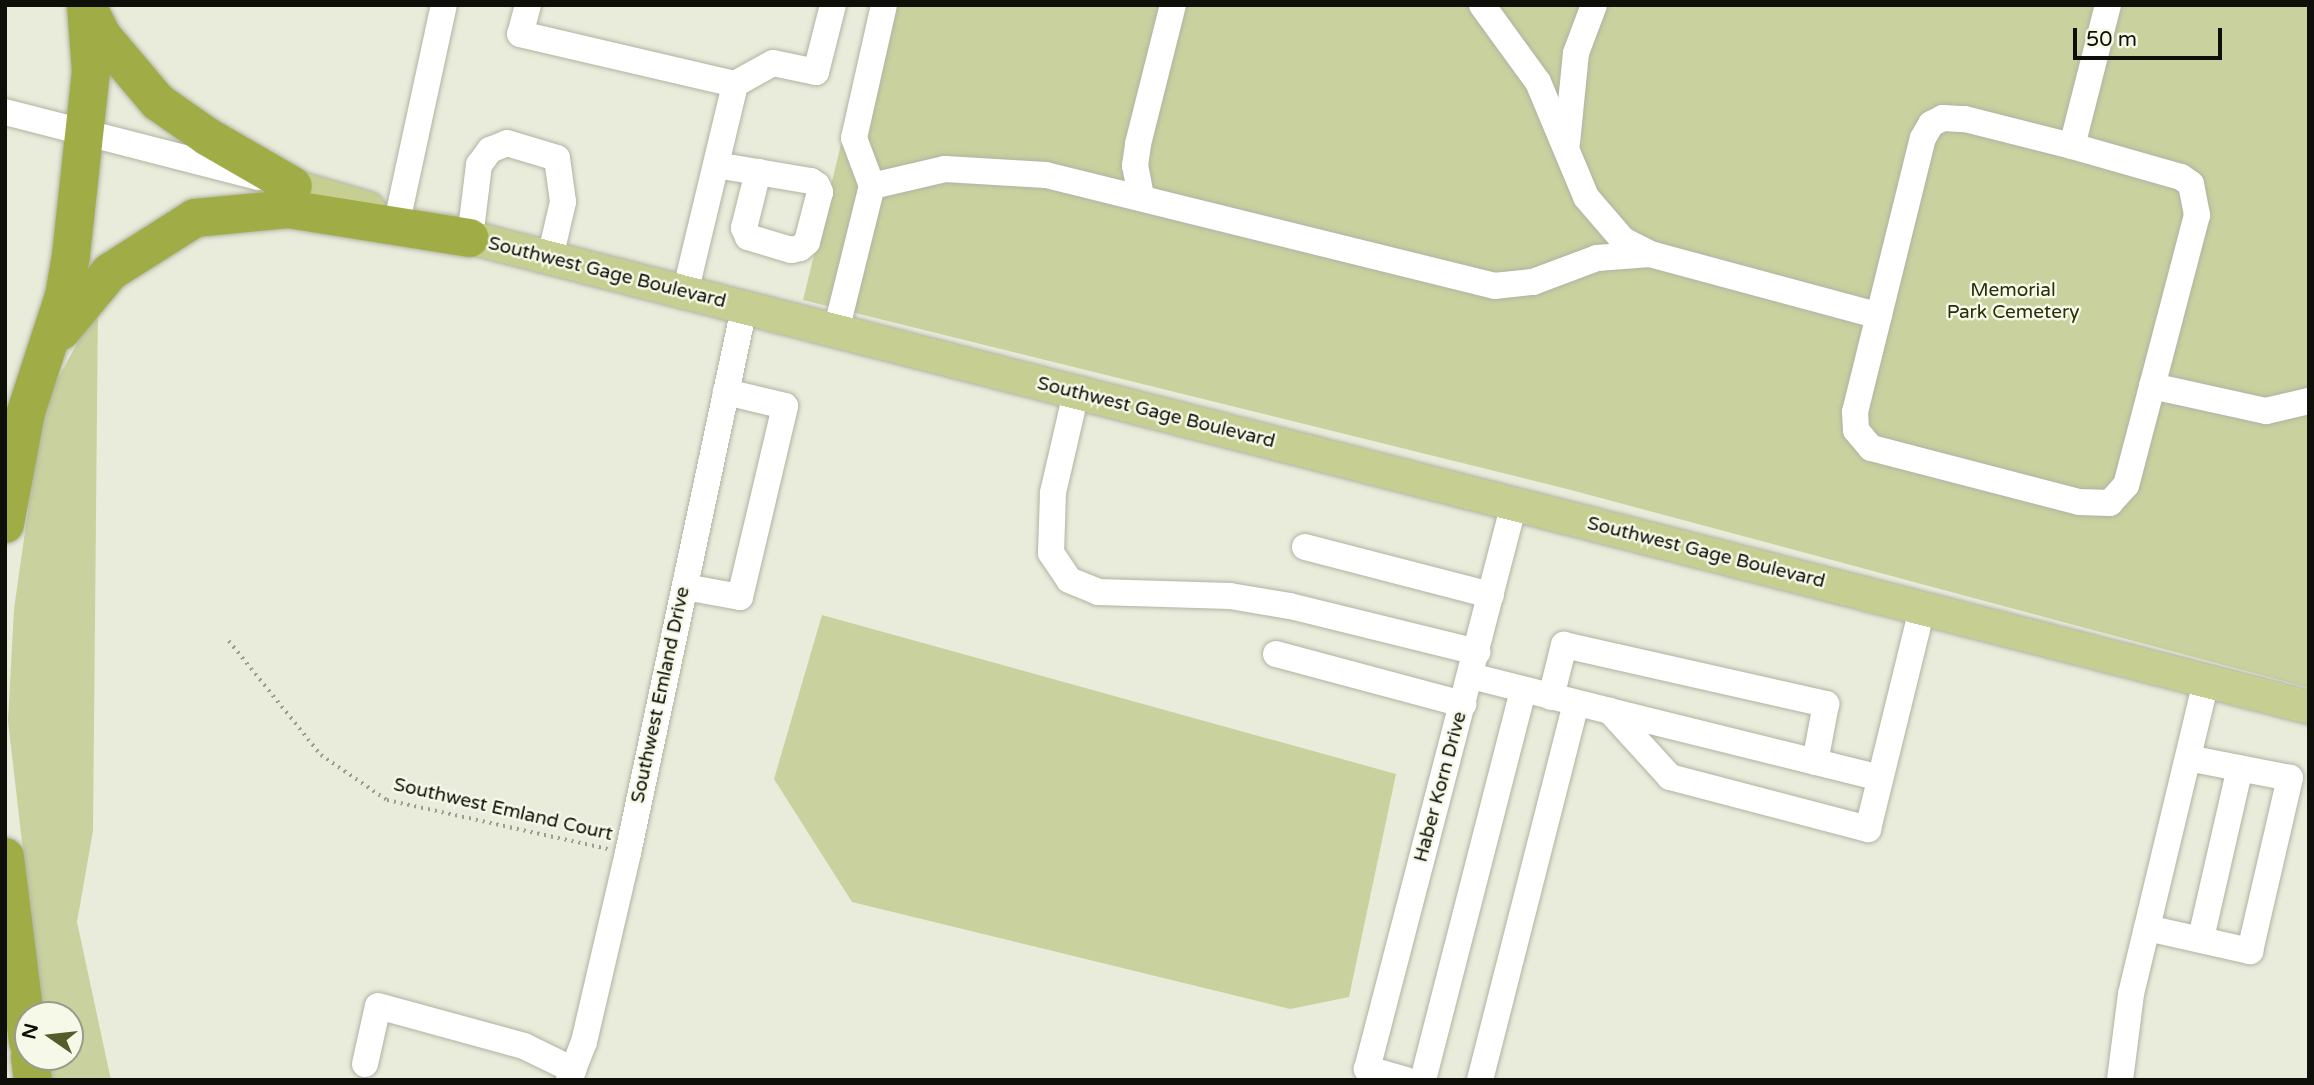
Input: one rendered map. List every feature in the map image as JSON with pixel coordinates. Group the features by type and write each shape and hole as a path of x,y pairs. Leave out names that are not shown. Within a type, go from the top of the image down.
{"highway":[{"path":"5,525 34,382 64,296 85,133 92,37 86,6"},
{"path":"86,6 103,37 158,102 293,186"},
{"path":"34,382 61,331 91,290 139,250 195,218 288,209 470,238"},
{"path":"5,857 23,1001"}],"main road":[{"name":"Southwest Gage Boulevard","path":"293,186 470,238 2309,707"}],"street":[{"path":"398,217 444,5"},
{"path":"528,5 520,34 735,84 773,63 816,72 833,5"},
{"path":"836,331 872,186 854,138 884,5"},
{"path":"1141,196 1135,166 1138,144 1173,5"},
{"path":"1482,5 1538,82 1567,152 1601,219 1623,240 1650,254 1879,316"},
{"path":"1567,152 1576,53 1594,5"},
{"path":"2072,146 2108,5"},
{"path":"685,293 735,84"},
{"name":"Southwest Gage Boulevard","path":"5,112 293,186"},
{"path":"1942,118 1965,119 2181,177 2195,193 2197,215 2119,498 2099,505 1871,448 1861,440 1855,412 1879,316 1923,138 1931,124 1942,118"},
{"path":"470,238 479,165 490,150 506,143 557,158 563,202 550,258"},
{"path":"716,165 758,172"},
{"path":"872,186 945,169 999,170 1141,196 1494,286 1512,287 1597,258 1650,254"},
{"name":"Southwest Emland Drive","path":"571,1075 584,1042 628,853 744,308"},
{"path":"2152,386 2266,411 2309,401"},
{"path":"685,587 740,597 785,406 726,392"},
{"path":"1076,393 1053,493 1051,553 1069,580 1098,592 1230,596 1290,606 1474,664 1523,690 1880,778"},
{"name":"Haber Korn Drive","path":"1406,1080 1367,1069 1514,504"},
{"path":"1305,547 1491,595"},
{"path":"1610,711 1670,777 1868,829 1922,608"},
{"path":"1480,1080 1563,700 1564,645 1826,704 1815,762"},
{"path":"1276,654 1463,704"},
{"path":"2120,1080 2131,994 2206,681"},
{"path":"1423,1080 1523,690"},
{"path":"2147,928 2250,951 2290,778 2188,758"},
{"path":"2201,938 2240,768"},
{"path":"365,1064 378,1006 524,1046 571,1075"}],"path":[{"name":"Southwest Emland Court","path":"229,641 321,755 387,800 628,853"}],"green space":[{"name":"Memorial Park Cemetery","path":"875,5 2309,5 2309,688 1571,490 803,300"},
{"path":"98,305 93,831 77,922 111,1080 49,1080 48,1071 84,1071 84,1001 40,1001 8,721 14,609 43,406"},
{"path":"822,615 1396,774 1349,997 1290,1009 852,902 774,779"}]}
